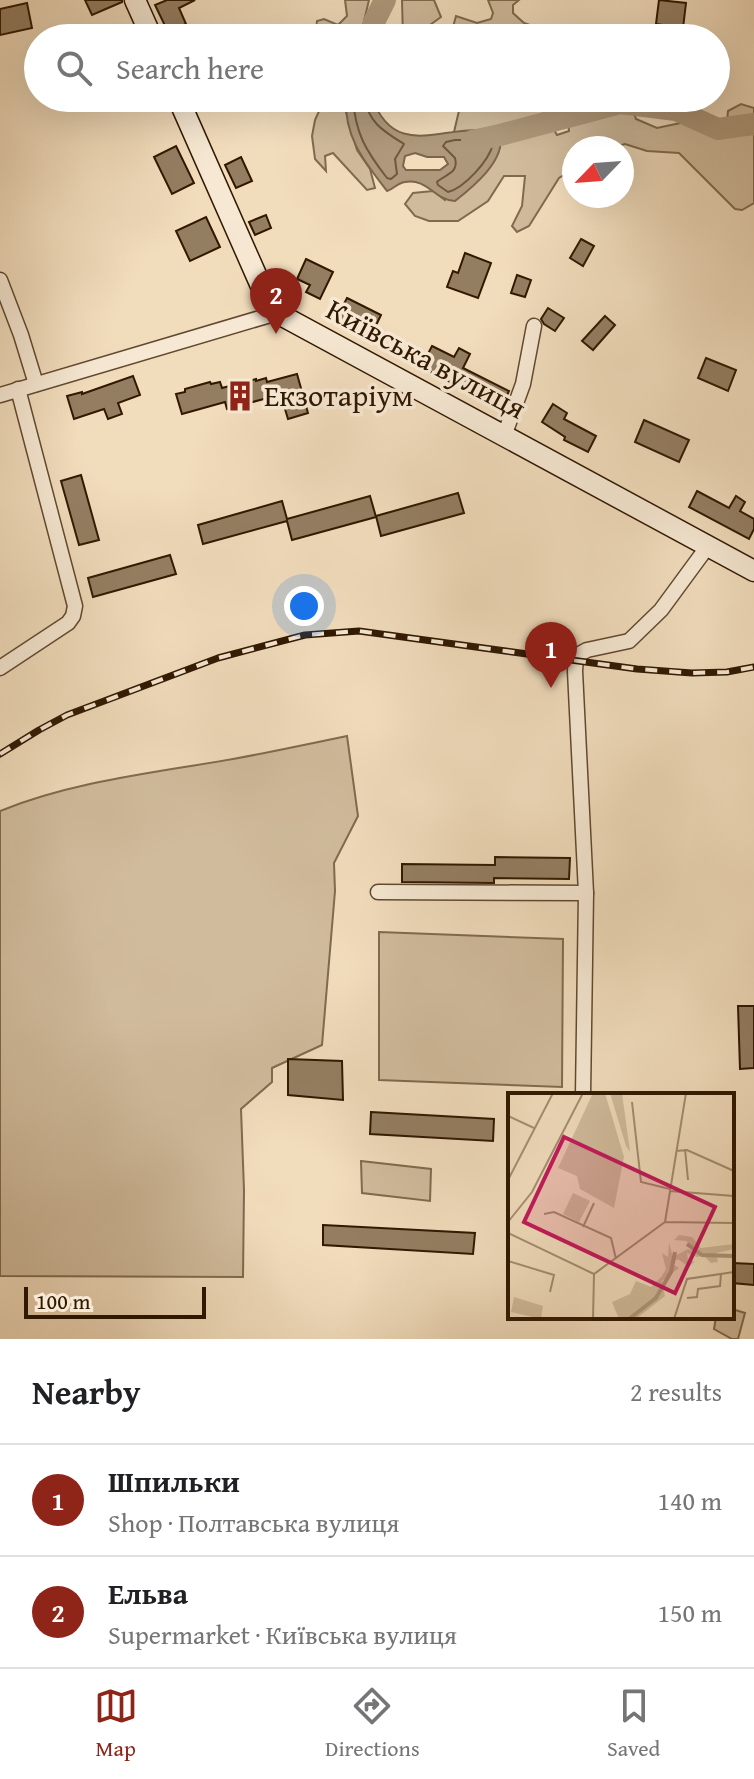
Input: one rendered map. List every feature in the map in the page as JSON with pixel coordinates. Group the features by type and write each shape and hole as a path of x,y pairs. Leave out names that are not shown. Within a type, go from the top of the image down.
{"main road":[{"path":"135,0 146,24"},
{"name":"Київська вулиця","path":"184,112 261,286 277,313 754,571"}],"street":[{"path":"0,280 36,384"},
{"path":"0,395 277,313"},
{"path":"504,436 523,384 534,326"},
{"path":"0,668 68,623 75,606 18,389"},
{"path":"583,1093 586,893 576,656 587,650 629,641 661,610 708,546"},
{"path":"378,892 586,893"}],"shaded area":[{"path":"345,0 369,0 363,24 339,24 347,16"},
{"path":"402,0 434,0 441,17 431,24 403,24"},
{"path":"488,0 519,0 513,5 513,13 527,24 454,24 456,16 477,23 491,19 493,13"},
{"path":"324,19 336,24 317,24"},
{"path":"741,104 754,108 754,203 742,210 735,209 679,153 634,147 634,136 562,136 562,176 529,226 517,232 512,226 522,206 525,176 504,176 488,201 458,221 429,221 415,216 405,204 413,193 433,191 445,200 492,132 454,132 459,112 544,112 557,135 569,131 567,112 634,112 636,119 657,128 685,122 712,136 726,131 728,112"},
{"path":"319,112 346,112 357,150 370,169 375,188 367,190 333,153 325,156 326,171 315,159 312,136"},
{"path":"347,736 358,816 334,863 335,891 322,1045 272,1068 272,1082 241,1109 243,1277 0,1276 0,811 85,785"},
{"path":"379,932 563,939 562,1087 379,1080"},
{"path":"361,1161 431,1169 430,1201 362,1193"},
{"path":"734,1310 745,1313 738,1339 714,1329 716,1319 734,1319"}],"water":[{"path":"346,112 379,112 396,130 412,135 482,131 500,135 501,144 486,172 455,201 420,183 402,183 387,191 357,148","holes":["415,153 444,157 448,164 440,170 406,170 403,166 405,156"]}],"building":[{"path":"85,0 122,0 122,2 92,15"},
{"path":"167,0 195,0 179,8 186,24 164,24 155,5"},
{"path":"659,0 686,3 683,24 656,24"},
{"path":"27,3 31,24 24,24 24,30 0,35 0,9"},
{"path":"176,146 194,183 172,194 154,157"},
{"path":"241,157 252,181 236,188 225,165"},
{"path":"266,215 271,228 255,235 249,222"},
{"path":"206,217 220,247 190,261 176,231"},
{"path":"581,239 594,246 583,266 570,258"},
{"path":"465,253 491,263 478,298 447,287 453,271 458,273"},
{"path":"306,259 333,272 320,299 306,292 310,285 297,279"},
{"path":"517,275 531,280 525,297 511,293"},
{"path":"347,298 381,315 370,338 335,321"},
{"path":"548,308 564,318 555,331 541,319"},
{"path":"605,316 615,325 593,350 582,341"},
{"path":"432,346 454,357 459,348 470,354 463,368 509,391 501,408 421,367"},
{"path":"706,358 736,370 728,391 698,378"},
{"name":"Екзотаріум","path":"297,374 308,413 288,419 282,399 272,402 271,397 227,409 225,402 182,414 176,394 210,382 220,382 222,388 256,379 266,378 267,382"},
{"path":"133,376 140,395 118,403 122,414 108,419 104,409 74,419 67,396 82,394"},
{"path":"553,404 567,413 564,419 596,436 588,452 564,440 565,437 542,422"},
{"path":"644,420 689,440 679,462 635,442"},
{"path":"81,475 99,540 79,545 61,481"},
{"path":"697,491 729,508 736,496 745,502 740,511 754,519 754,529 749,539 689,507"},
{"path":"458,493 464,513 381,536 376,516"},
{"path":"370,496 376,517 292,540 287,521 203,544 198,525 282,501 287,519"},
{"path":"170,555 176,574 93,597 88,578"},
{"path":"495,857 570,858 569,879 494,878 494,883 402,882 402,864 495,865"},
{"path":"738,1006 754,1006 754,1068 740,1069"},
{"path":"288,1059 342,1061 343,1100 288,1095"},
{"path":"371,1112 494,1119 493,1141 370,1134"},
{"path":"323,1225 475,1233 473,1254 323,1245"},
{"path":"734,1263 754,1264 754,1285 734,1283"}],"waterway":[{"path":"374,24 385,0"},
{"path":"472,141 586,112"},
{"path":"680,112 718,129 754,124"}],"railway":[{"path":"0,754 67,715 218,658 305,635 359,631 637,669 692,673 754,667"}],"place":[{"name":"Ельва","path":"276,334"},
{"name":"Екзотаріум","path":"240,396"},
{"name":"Шпильки","path":"551,688"}]}
